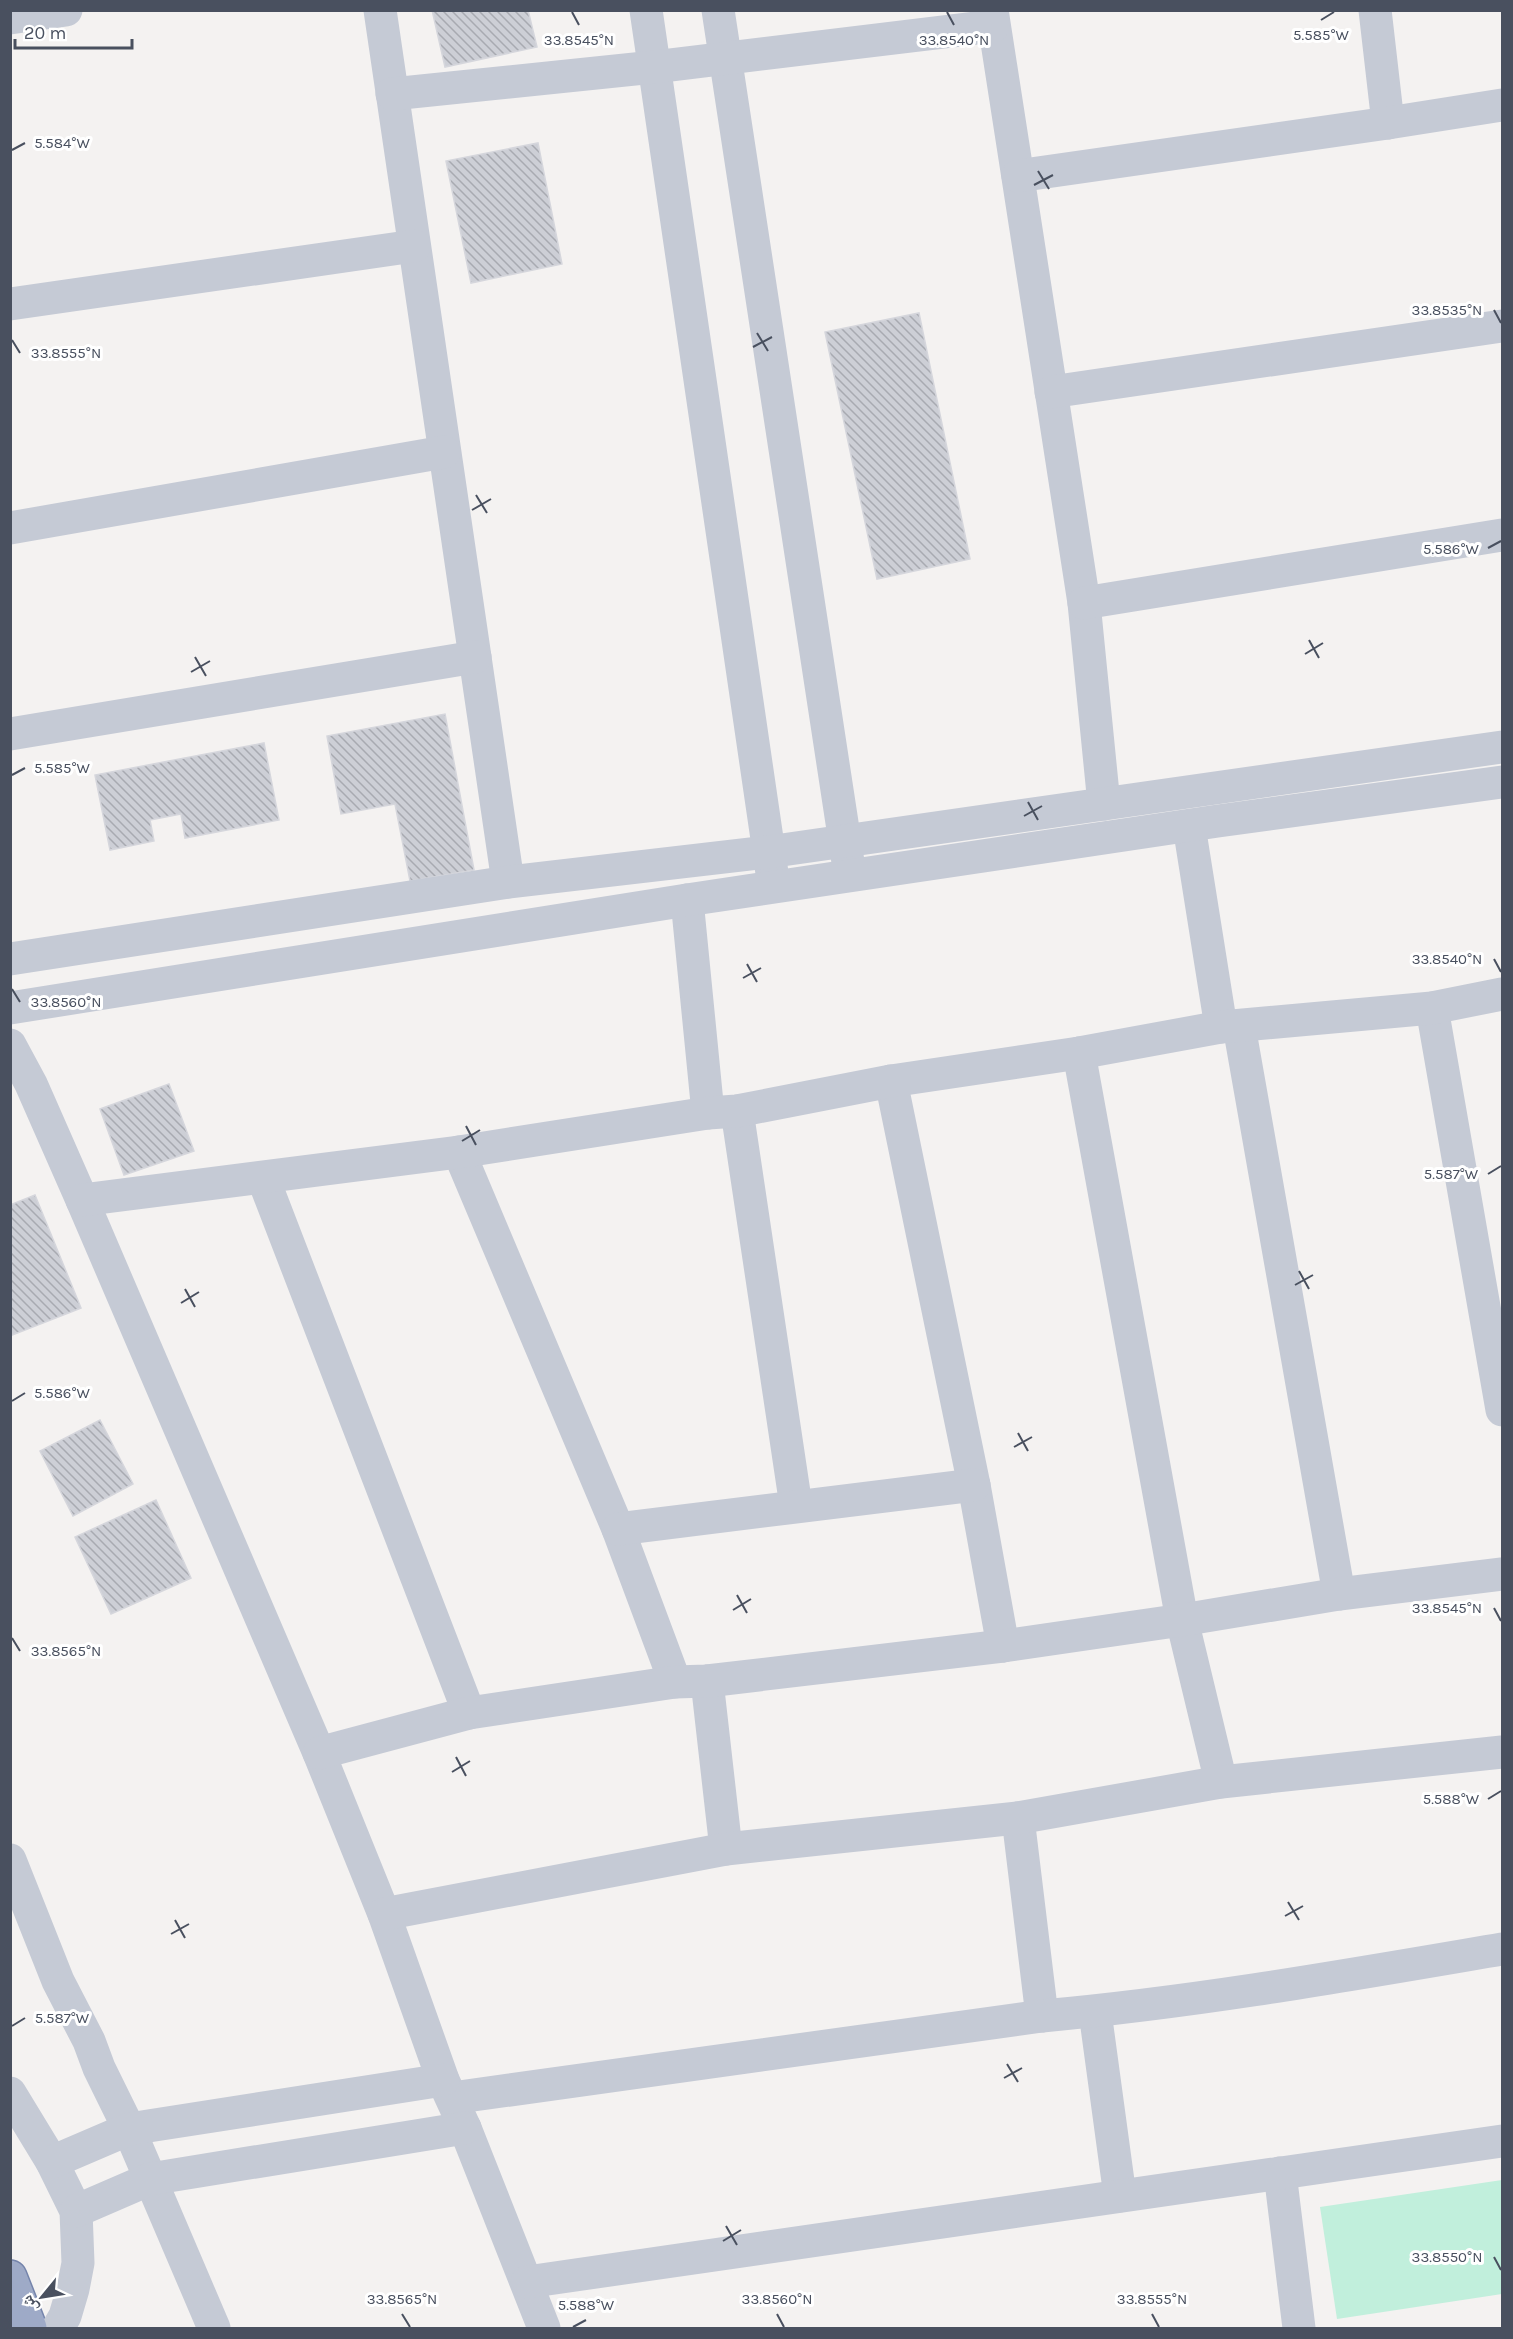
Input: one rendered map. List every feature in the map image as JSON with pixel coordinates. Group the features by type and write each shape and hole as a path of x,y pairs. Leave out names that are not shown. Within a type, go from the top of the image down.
{"highway":[{"path":"10,2277 30,2328"}],"street":[{"path":"10,18 66,10"},
{"path":"380,10 508,882"},
{"path":"646,10 768,852 775,887"},
{"path":"717,10 850,876"},
{"path":"1375,10 1389,123"},
{"path":"392,94 724,59 993,18 1084,603 1104,804"},
{"path":"1018,176 1503,105"},
{"path":"10,304 414,246"},
{"path":"1051,392 1503,326"},
{"path":"10,528 444,452"},
{"path":"1084,603 1503,535"},
{"path":"10,734 474,657"},
{"path":"10,959 508,882 843,842 1503,747"},
{"path":"10,1008 687,900 1503,782"},
{"path":"1189,826 1339,1594"},
{"path":"687,900 722,1112 796,1506"},
{"path":"82,1200 459,1152 722,1112 891,1081 1079,1053 1230,1027 1432,1008 1503,994"},
{"path":"1432,1008 1503,1410"},
{"path":"10,1045 31,1084 82,1200 319,1753 384,1914 447,2089 465,2128 544,2328"},
{"path":"1079,1053 1182,1620 1221,1782"},
{"path":"891,1081 974,1485 1003,1646"},
{"path":"459,1152 618,1529 691,1682 726,1849"},
{"path":"262,1178 469,1713"},
{"path":"618,1529 974,1485"},
{"path":"319,1753 469,1713 691,1682 1003,1646 1339,1594 1503,1574"},
{"path":"384,1914 726,1849 1018,1818 1221,1782 1503,1752"},
{"path":"1018,1818 1042,2016"},
{"path":"10,1860 58,1981 89,2041 99,2068 129,2129 214,2328"},
{"path":"52,2162 129,2129 1042,2016 1095,2012 1270,1988 1503,1949"},
{"path":"1095,2012 1120,2196"},
{"path":"10,2093 52,2162 76,2211 78,2263 68,2307 58,2328"},
{"path":"76,2211 150,2179 465,2128"},
{"path":"527,2282 1503,2141"},
{"path":"1280,2173 1299,2328"}],"green space":[{"path":"1502,2180 1502,2294 1337,2319 1320,2207"}],"building":[{"path":"432,10 528,10 537,47 445,67"},
{"path":"538,143 562,264 471,283 446,161"},
{"path":"919,313 970,559 877,579 825,332"},
{"path":"445,714 474,870 410,881 395,804 341,814 327,736"},
{"path":"264,743 279,820 185,838 181,814 150,820 154,841 110,850 95,775"},
{"path":"169,1084 194,1151 124,1175 100,1109"},
{"path":"35,1195 81,1308 10,1336 10,1205"},
{"path":"100,1420 133,1484 73,1516 40,1451"},
{"path":"156,1500 191,1578 111,1614 75,1537"}]}
